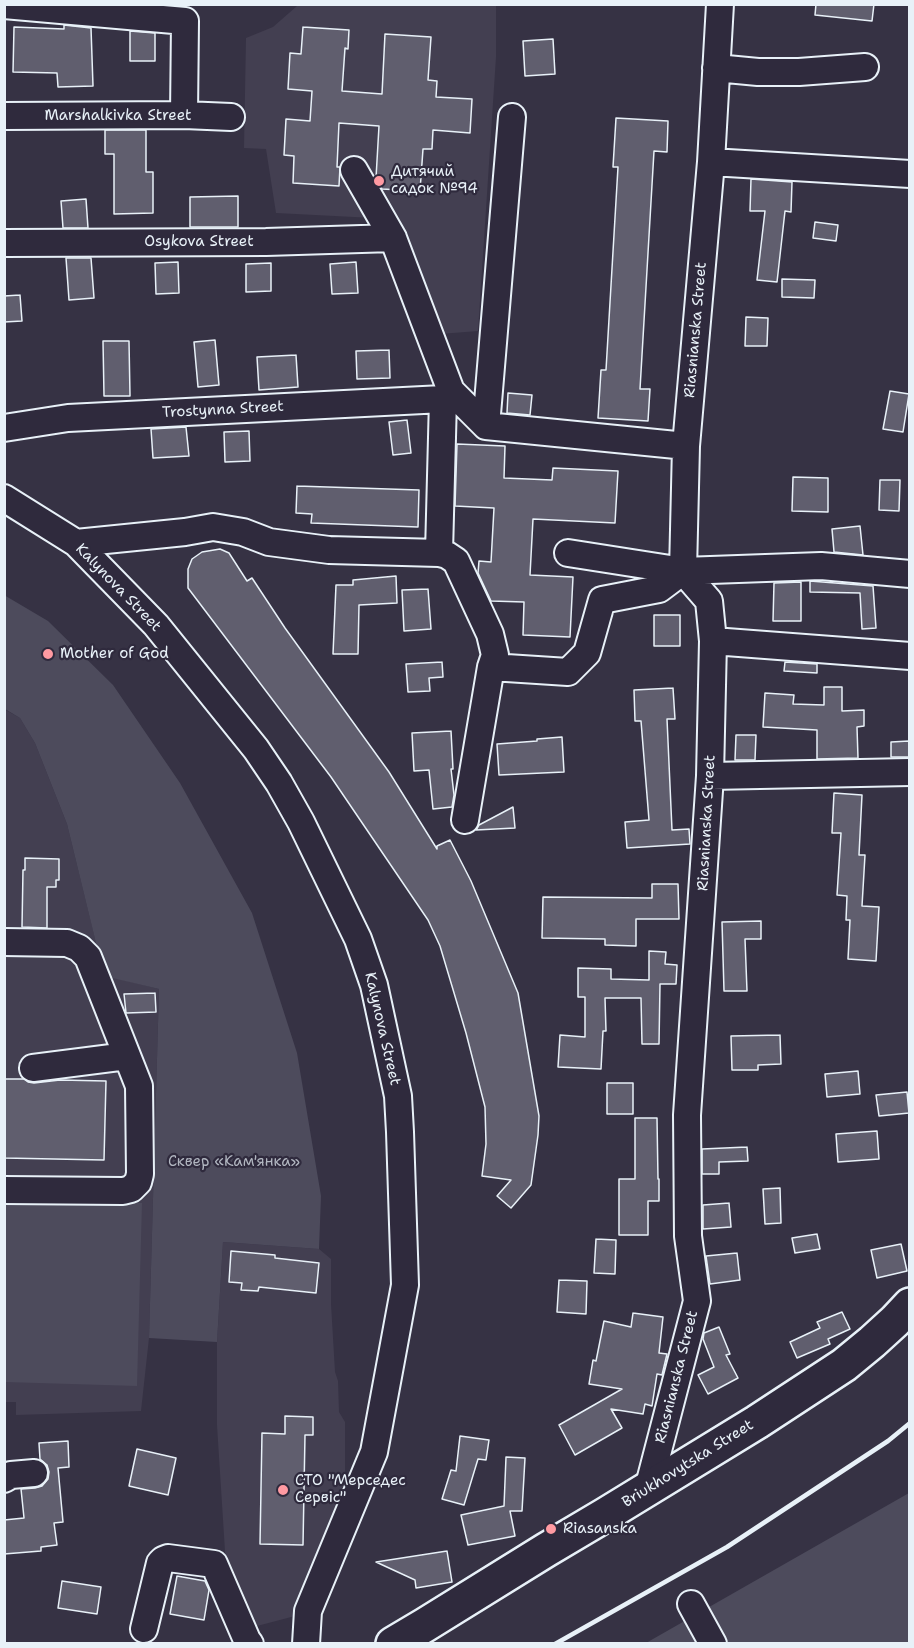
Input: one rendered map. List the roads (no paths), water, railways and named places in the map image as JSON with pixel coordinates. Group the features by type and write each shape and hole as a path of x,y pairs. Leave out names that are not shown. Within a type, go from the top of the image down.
{"main road":[{"name":"Briukhovytska Street","path":"393,1644 710,1452 844,1365 872,1342 909,1305"}],"street":[{"name":"Riasnianska Street","path":"648,1489 697,1300 688,1236 687,1115 710,776 713,641 709,601 686,575 686,446 711,162 720,4"},
{"path":"4,5 185,21 184,115"},
{"path":"716,68 758,72 799,72 865,67"},
{"name":"Marshalkivka Street","path":"4,116 231,117"},
{"path":"486,426 512,117"},
{"path":"711,162 909,174"},
{"path":"354,170 393,238 447,395 439,553"},
{"name":"Osykova Street","path":"4,243 266,242 393,238"},
{"path":"447,395 486,426 686,446"},
{"name":"Trostynna Street","path":"4,428 68,418 447,395"},
{"name":"Kalynova Street","path":"4,498 76,543 156,625 256,749 301,822 358,939 374,984 398,1096 405,1285 374,1452 308,1611 306,1644"},
{"path":"76,543 213,527 243,532 269,542 328,549 439,553 456,561 490,634 495,655 465,820"},
{"path":"568,553 686,575 821,566 909,574"},
{"path":"491,668 568,672 587,653 602,600 659,588 686,575"},
{"path":"713,641 909,656"},
{"path":"710,776 909,772"},
{"path":"4,942 67,943 79,948 92,963 139,1086 140,1174 138,1182 131,1189 123,1191 4,1190"},
{"path":"33,1068 127,1056"},
{"path":"4,1479 11,1475 34,1473"},
{"path":"144,1629 159,1563 168,1558 214,1564 250,1644"},
{"path":"691,1604 713,1644"}],"railway":[{"path":"555,1644 727,1547 888,1441 910,1423"}],"place":[{"name":"Дитячий садок №94","path":"379,181"},
{"name":"Mother of God","path":"48,654"},
{"name":"СТО \"Мерседес Сервіс\"","path":"283,1490"},
{"name":"Riasanska","path":"551,1529"}],"park label":[{"name":"Сквер «Кам'янка»","path":"234,1162"}]}
